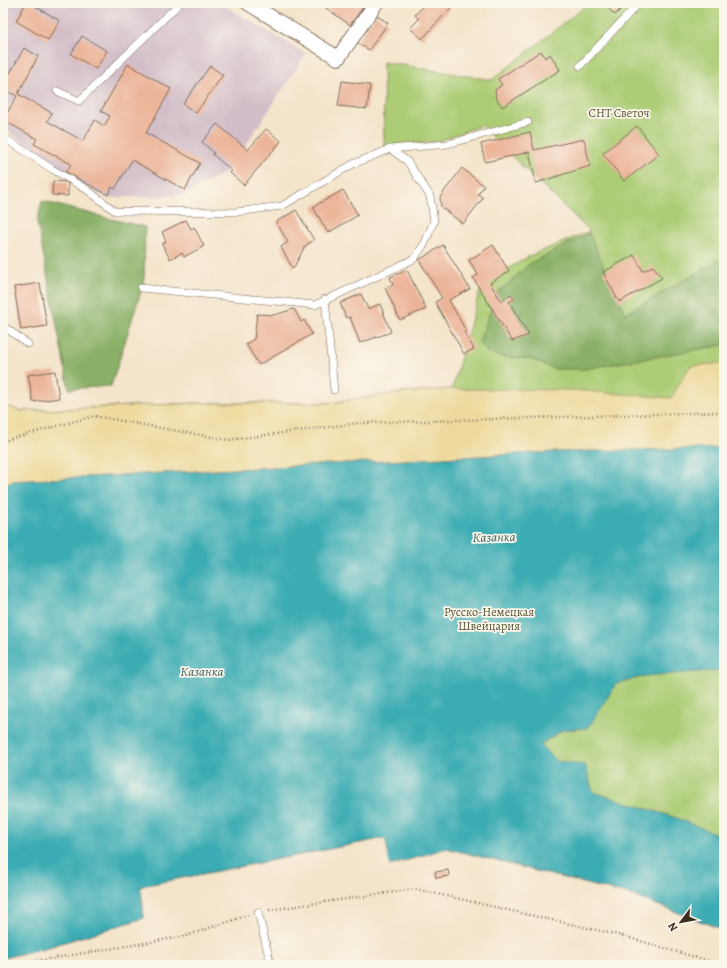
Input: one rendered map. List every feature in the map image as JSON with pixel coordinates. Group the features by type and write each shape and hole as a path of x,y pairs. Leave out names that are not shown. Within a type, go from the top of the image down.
{"street":[{"path":"248,3 338,58 376,3"}],"lane":[{"path":"57,91 79,101 180,3"},
{"path":"580,66 639,3"},
{"path":"3,137 52,170 86,189 115,211 236,212 282,206 353,164 390,149 448,144 528,122"},
{"path":"141,288 315,305 325,299 414,259 425,244 434,221 430,196 407,161 390,149"},
{"path":"325,299 334,390"},
{"path":"3,326 28,344"},
{"path":"258,912 271,965"}],"path":[{"path":"3,442 94,416 228,440 359,424 724,412"},
{"path":"13,965 186,936 258,912 415,889 623,936 722,965"}],"shaded area":[{"path":"4,3 220,3 306,54 229,170 184,195 107,198 64,173 3,127"}],"green space":[{"name":"Казанка","path":"589,3 724,3 724,930 631,895 446,848 389,866 385,838 141,886 144,918 48,947 3,958 3,405 21,411 199,403 329,403 391,394 452,389 482,283 532,255 590,231 502,147 482,125 436,142 384,146 383,62 492,80"},
{"path":"42,201 145,227 144,282 111,386 69,389 37,222"},
{"path":"589,233 625,314 724,257 724,345 584,369 554,369 531,359 502,357 487,352 479,342 497,293 531,263"}],"sand":[{"path":"724,363 724,448 554,452 13,481 3,484 3,405 21,411 199,403 329,403 391,394 452,389 571,390 671,398 690,366"}],"water":[{"name":"Казанка","path":"724,448 724,670 645,676 616,684 588,728 563,730 540,745 557,761 585,765 593,792 674,817 724,837 724,930 631,895 446,848 389,866 385,838 141,886 144,918 48,947 3,958 3,484 13,481 554,452"}],"pier":[{"path":"385,839 390,868 387,867 384,841 143,888 146,916 141,888"}],"building":[{"path":"26,3 30,3 60,21 48,40 16,21"},
{"path":"319,3 366,3 350,25"},
{"path":"426,3 455,3 422,39 410,28 419,19 415,15"},
{"path":"603,3 627,3 615,15"},
{"path":"376,15 388,23 369,50 356,42"},
{"path":"82,36 107,51 96,69 71,54"},
{"path":"24,48 38,56 18,94 52,113 47,121 83,141 95,120 104,126 110,116 101,111 128,64 171,89 146,133 200,163 185,190 132,160 115,189 112,187 108,195 66,172 71,164 34,144 37,139 3,120 17,96 3,89 3,69 10,73"},
{"path":"541,51 545,58 550,54 560,70 502,107 496,98 495,90 502,85 498,79"},
{"path":"210,66 223,75 196,113 183,104"},
{"path":"342,81 370,85 367,109 338,106"},
{"path":"217,124 248,150 266,129 281,141 244,185 230,173 232,171 212,154 214,153 202,142"},
{"path":"637,126 659,154 624,181 603,153"},
{"path":"530,132 534,150 584,139 590,166 536,183 529,152 485,162 481,144"},
{"path":"462,168 484,186 478,194 483,198 463,224 441,207 440,197"},
{"path":"53,181 68,182 68,196 52,195"},
{"path":"343,190 358,215 328,233 313,207"},
{"path":"296,210 314,240 305,246 293,269 281,247 288,242 276,222"},
{"path":"186,220 191,229 194,227 204,246 184,257 182,253 170,259 162,244 166,242 162,232"},
{"path":"443,245 470,289 449,300 474,349 464,354 435,302 442,298 419,260"},
{"path":"493,245 509,271 490,283 501,301 511,294 514,299 509,302 529,335 512,341 473,278 478,275 469,260"},
{"path":"634,255 643,271 653,266 662,278 619,302 603,272"},
{"path":"407,270 426,309 400,320 385,288 393,285 390,277"},
{"path":"40,283 47,326 21,330 14,287"},
{"path":"361,294 368,309 380,304 391,332 360,343 350,317 346,318 340,303"},
{"path":"294,309 301,322 304,320 312,334 259,365 246,344 254,339 257,314 274,315"},
{"path":"55,371 59,398 33,402 28,375"},
{"path":"448,870 449,876 436,878 435,872"}],"park label":[{"name":"СНТ Светоч","path":"619,113"},
{"name":"Русско-Немецкая Швейцария","path":"489,619"}]}
